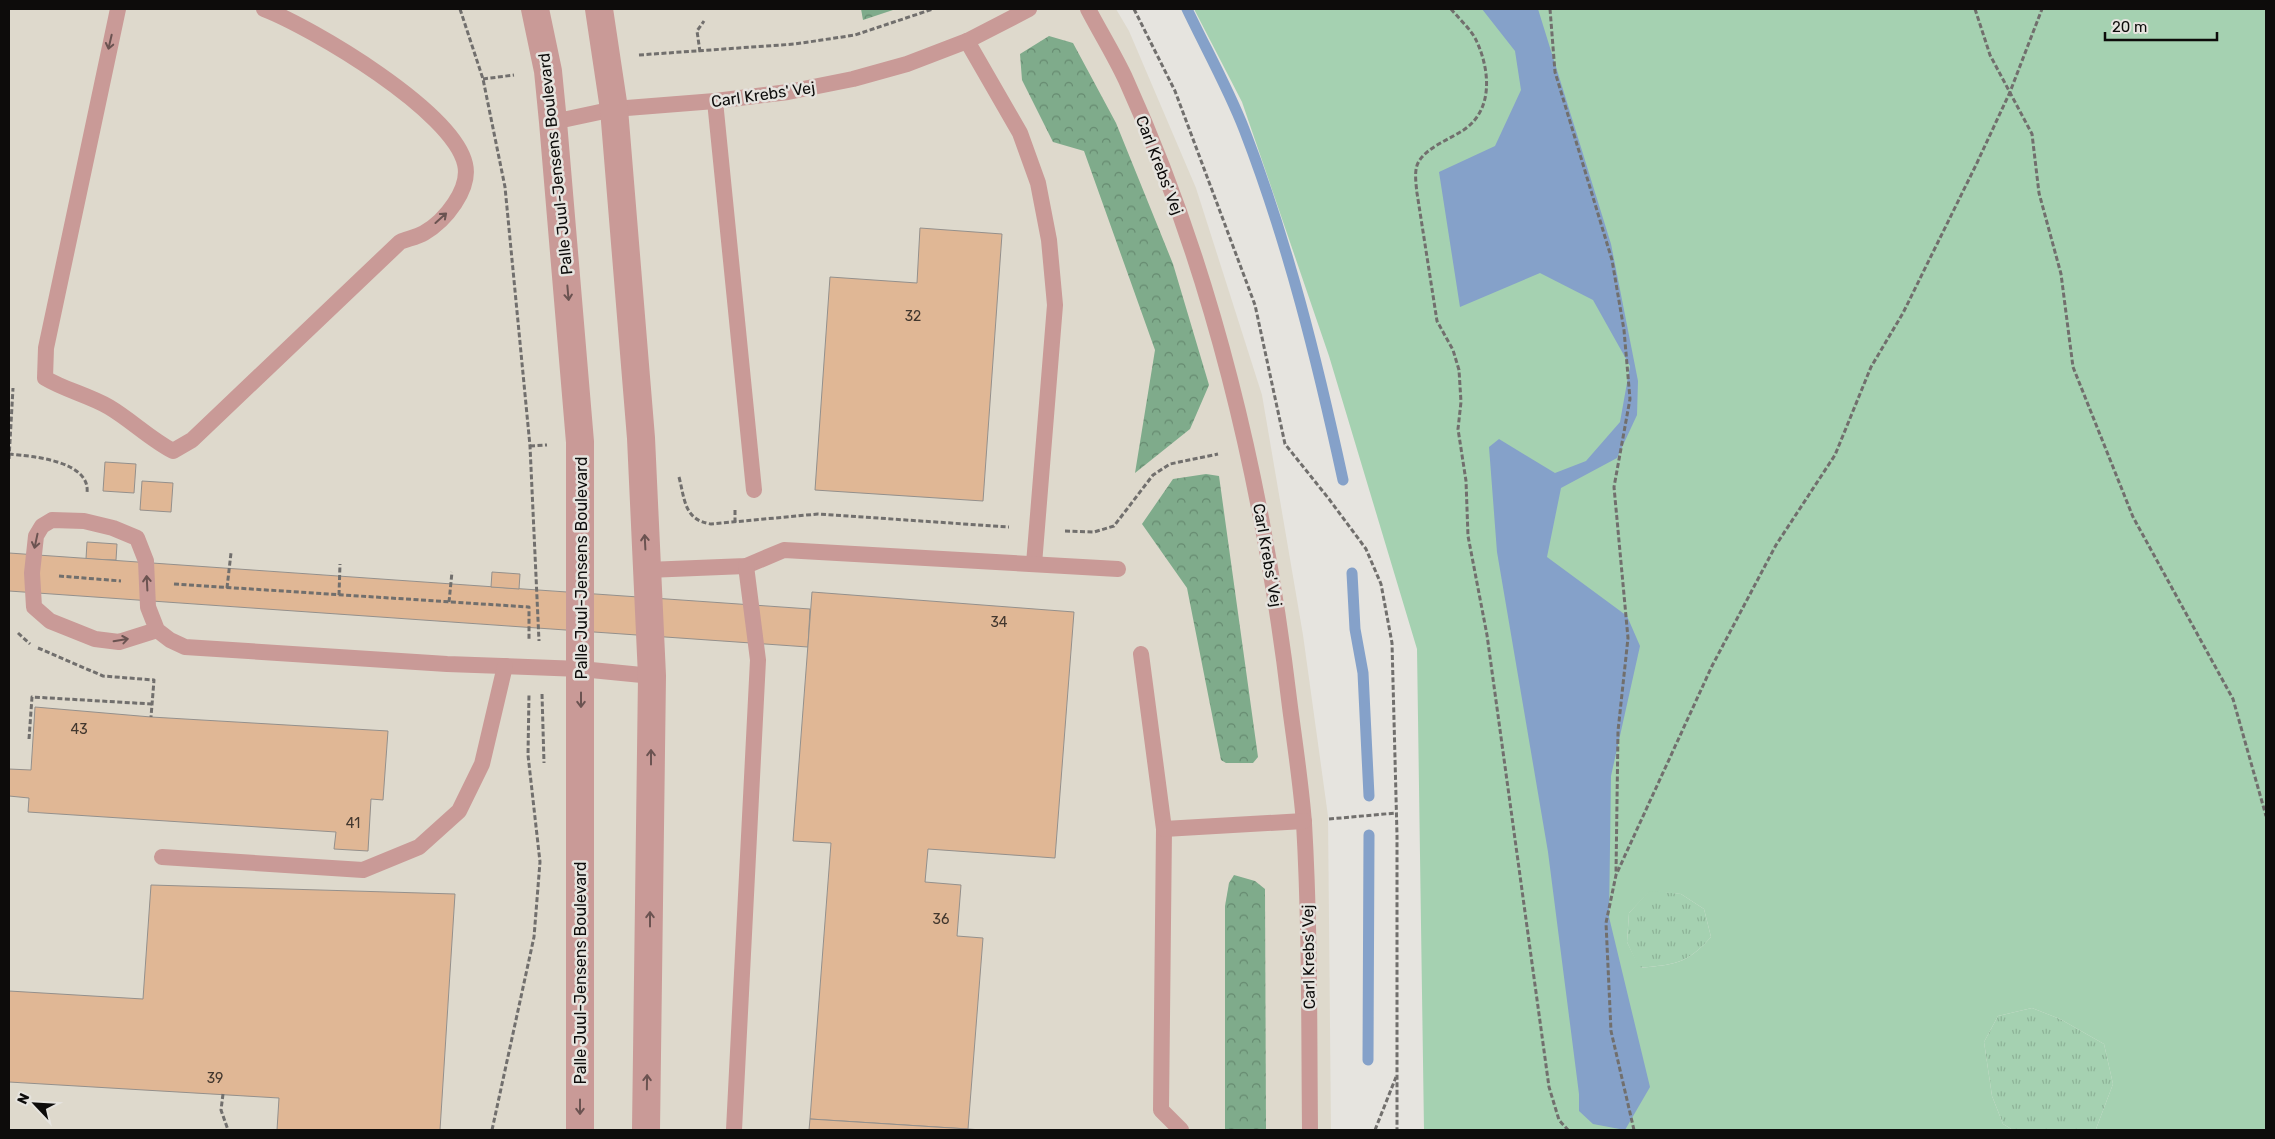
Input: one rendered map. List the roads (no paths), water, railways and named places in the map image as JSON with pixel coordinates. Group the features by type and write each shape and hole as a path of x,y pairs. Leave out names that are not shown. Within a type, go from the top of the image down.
{"street":[{"name":"Palle Juul-Jensens Boulevard","path":"535,9 548,71 554,122 580,442 580,1130"},
{"path":"599,9 614,109 641,438 652,676 646,1130"}],"lane":[{"path":"118,9 46,348 45,378 58,386 92,397 105,404 173,451 192,440 400,242 425,232 450,210 463,190 466,165 456,144 440,124 395,86 360,60 317,34 264,9"},
{"name":"Carl Krebs' Vej","path":"1088,9 1126,78 1168,180 1213,317 1255,481 1282,633 1304,821 1309,958 1310,1130"},
{"name":"Carl Krebs' Vej","path":"554,122 614,109 715,101 788,92 853,79 907,64 966,41 1020,11"},
{"path":"966,41 1020,133 1038,183 1049,240 1054,305 1034,564"},
{"path":"715,101 754,490"},
{"path":"158,630 119,642 95,639 50,621 34,607 32,574 36,536 42,526 52,520 84,522 113,528 137,538 146,561 148,606 158,630 170,640 186,647 535,668 581,669 652,676"},
{"path":"647,570 746,566 784,550 1118,569"},
{"path":"734,1130 758,660 746,566"},
{"path":"1141,654 1164,829 1160,1110 1181,1130"},
{"path":"162,857 363,870 419,847 459,811 482,764 505,666"},
{"path":"1164,829 1304,821"}],"water":[{"path":"1482,9 1538,9 1611,244 1638,381 1637,415 1617,458 1561,488 1547,557 1627,616 1640,646 1611,776 1609,917 1650,1087 1625,1130 1593,1124 1579,1111 1579,1094 1548,852 1497,552 1489,447 1499,439 1555,473 1586,461 1620,422 1630,366 1593,300 1540,273 1460,307 1439,172 1495,146 1521,90 1515,51"}],"waterway":[{"path":"1187,9 1238,114 1260,172 1288,259 1312,346 1343,480"},
{"path":"1352,573 1355,629 1363,673 1369,796"},
{"path":"1368,1060 1369,835"}]}
